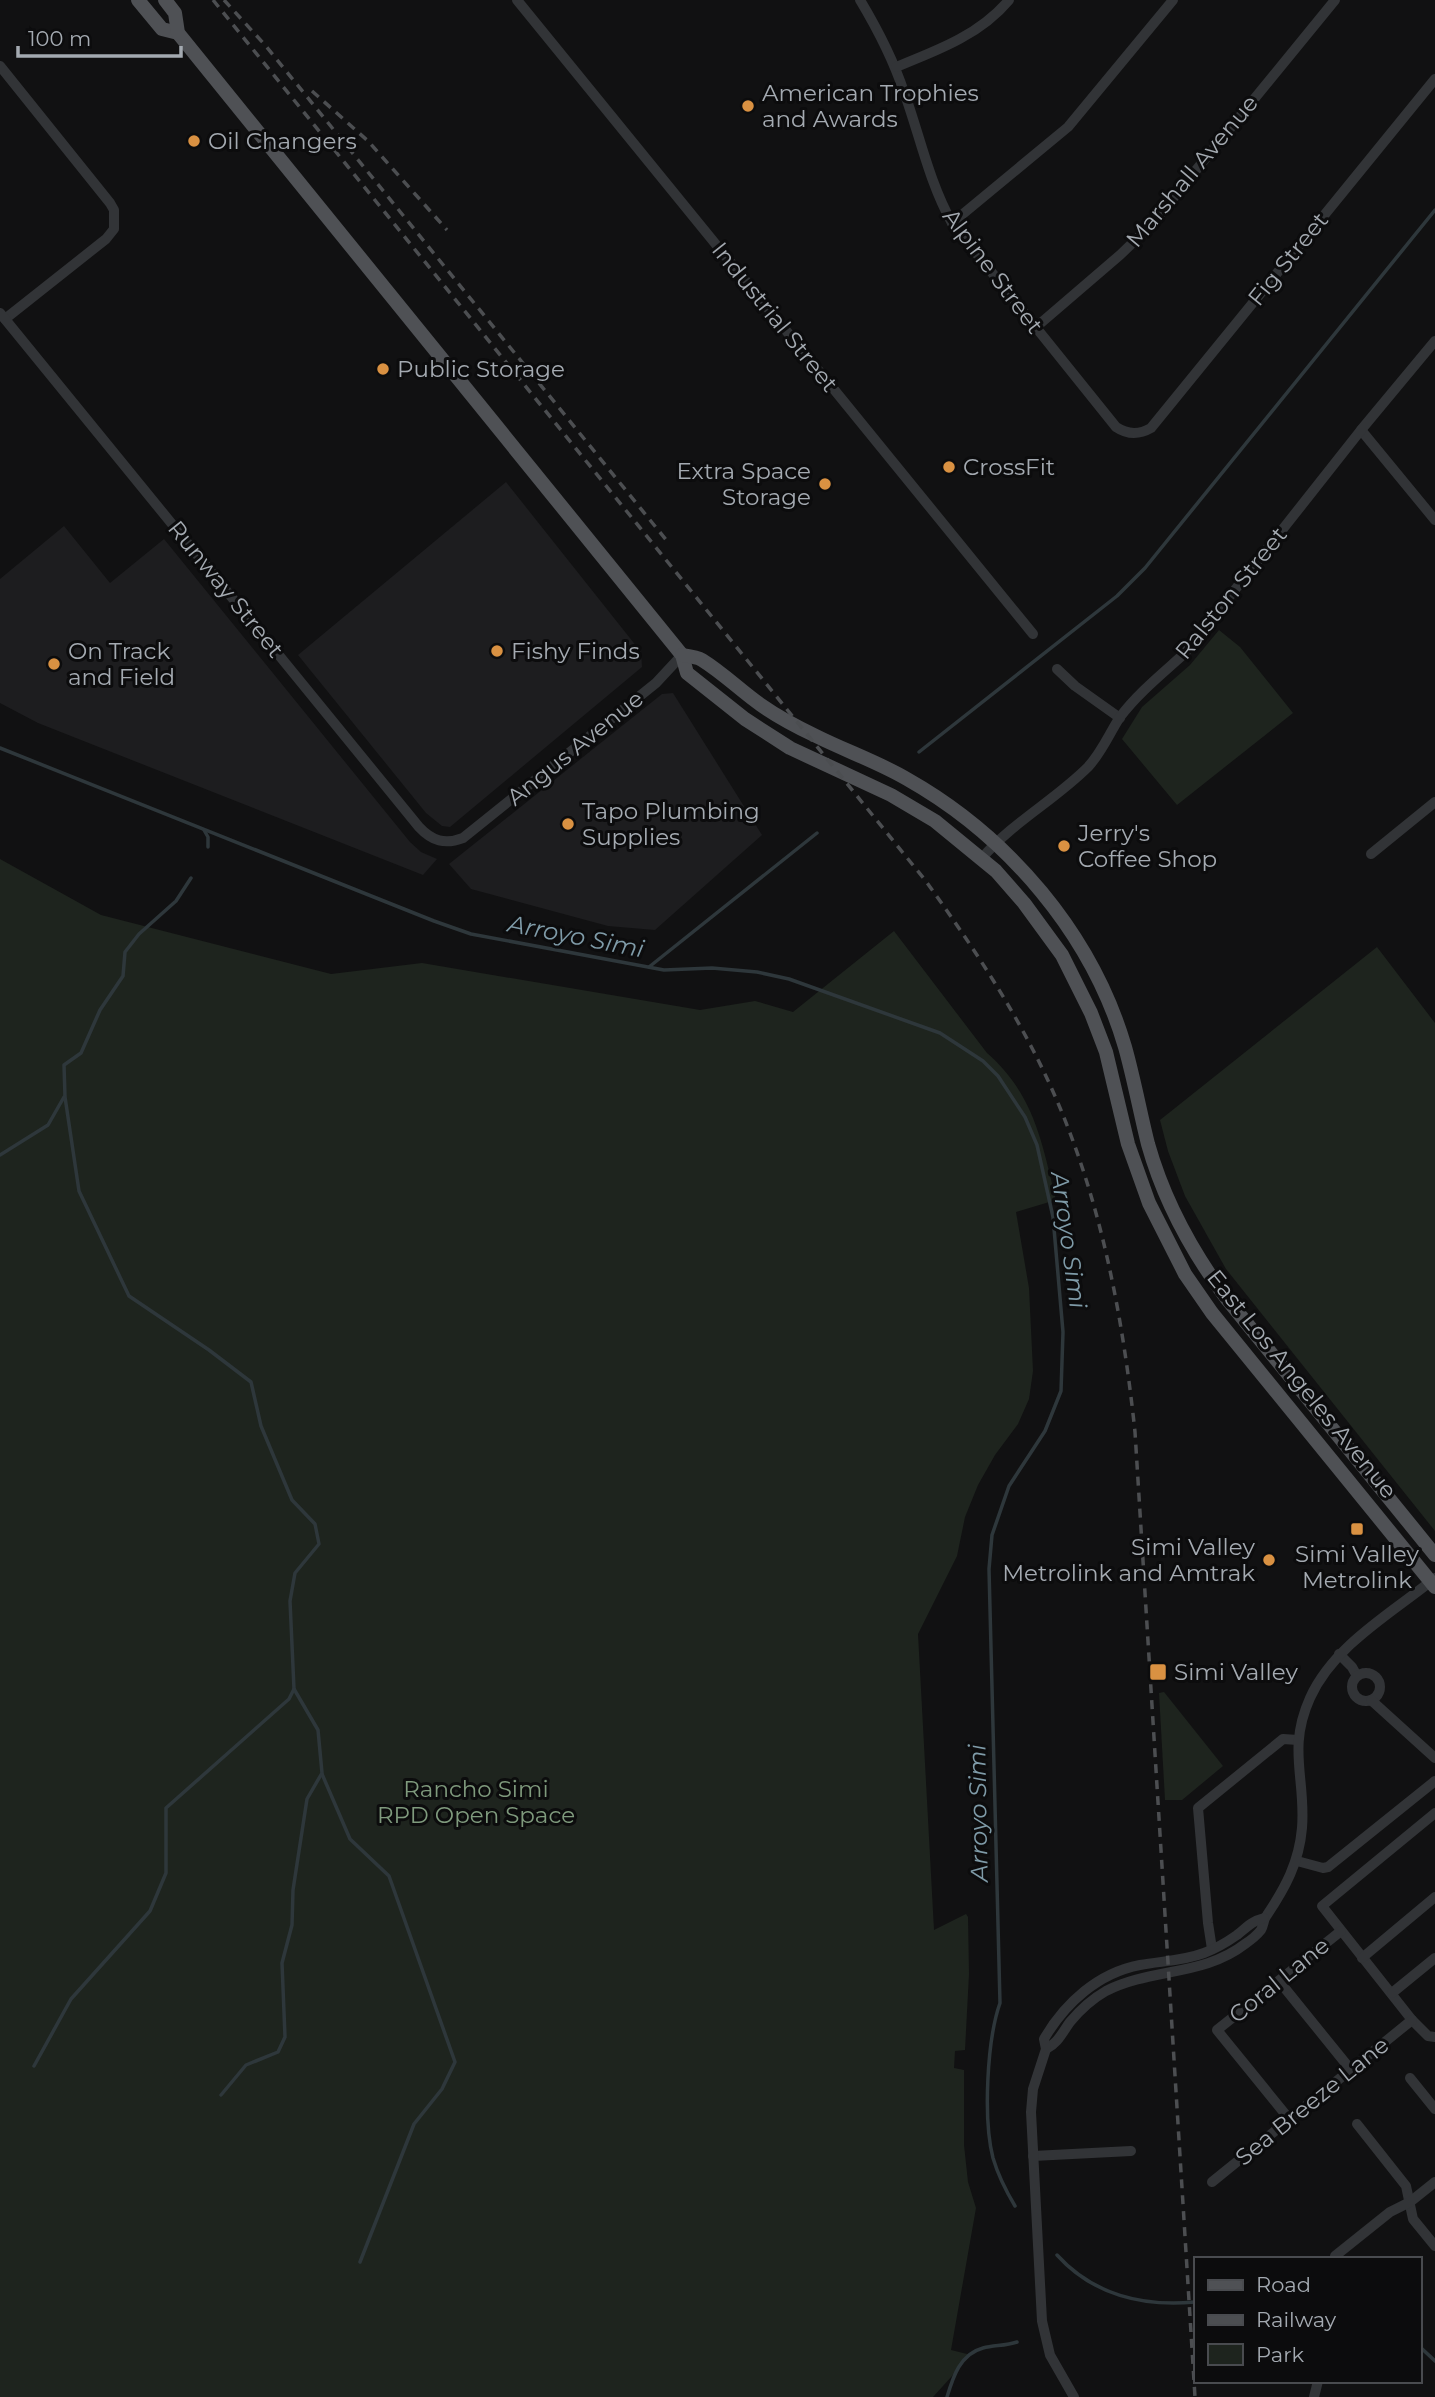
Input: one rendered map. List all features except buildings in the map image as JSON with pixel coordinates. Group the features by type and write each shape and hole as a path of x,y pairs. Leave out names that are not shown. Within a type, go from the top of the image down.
{"main road":[{"name":"East Los Angeles Avenue","path":"138,0 162,29 178,33"},
{"name":"East Los Angeles Avenue","path":"165,0 175,13 178,33 682,655 687,673 744,719 790,748 910,805 953,834 1006,882 1041,924 1079,985 1106,1052 1128,1144 1140,1180 1163,1233 1185,1274 1212,1313 1434,1582"},
{"name":"East Los Angeles Avenue","path":"682,655 701,659 741,691 786,720 908,779 942,800 996,842 1057,912 1102,988 1125,1045 1158,1175 1197,1257 1227,1299 1435,1555"}],"street":[{"name":"Industrial Street","path":"517,0 1033,634"},
{"name":"Alpine Street","path":"860,0 895,67 934,185 952,223 1116,428 1123,432 1136,433"},
{"path":"895,67 958,40 981,26 1009,0"},
{"path":"952,223 1068,127 1173,0"},
{"name":"Marshall Avenue","path":"1035,328 1120,256 1152,224 1335,0"},
{"path":"0,66 114,210 114,229 106,239 3,316"},
{"name":"Fig Street","path":"1136,433 1151,428 1435,79"},
{"name":"Runway Street","path":"3,316 419,827 433,839 446,842 463,838"},
{"name":"Ralston Street","path":"982,858 996,842 1086,769 1098,756 1120,718 1151,684 1185,653 1435,341"},
{"path":"1361,430 1435,520"},
{"name":"Angus Avenue","path":"463,838 656,683 682,655"},
{"path":"1057,669 1075,686 1120,718"},
{"path":"1371,854 1435,802"},
{"path":"1046,2049 1055,2045 1079,2011 1102,1994 1124,1982 1190,1970 1220,1959 1254,1937 1262,1928 1264,1918 1283,1891 1297,1861 1303,1827 1297,1760 1298,1740 1310,1697 1339,1654 1434,1582"},
{"path":"1339,1654 1357,1676"},
{"path":"1370,1673 1379,1682 1378,1694 1371,1700 1362,1700 1355,1695 1353,1683 1357,1676 1370,1673"},
{"path":"1371,1700 1435,1758"},
{"path":"1212,1949 1198,1808 1283,1739 1298,1740"},
{"path":"1297,1861 1328,1867 1435,1781"},
{"path":"1435,1813 1322,1906 1412,2020 1428,2036 1435,2037"},
{"path":"1362,1958 1435,1897"},
{"path":"1073,2397 1050,2355 1043,2332 1031,2112 1033,2089 1046,2049 1044,2039 1057,2018 1082,1993 1102,1980 1128,1968 1189,1958 1236,1936 1254,1920 1264,1918"},
{"name":"Coral Lane","path":"1290,2120 1217,2030 1341,1931"},
{"path":"1392,1993 1435,1958"},
{"path":"1279,1980 1351,2070"},
{"name":"Sea Breeze Lane","path":"1212,2182 1412,2020"},
{"path":"1410,2078 1435,2109"},
{"path":"1357,2124 1406,2186 1413,2219 1435,2246"},
{"path":"1033,2157 1131,2151"},
{"path":"1335,2256 1390,2212 1410,2202 1435,2182"}],"shaded area":[{"path":"506,482 641,652 642,667 450,827 442,826 426,813 298,655"},
{"path":"64,526 110,583 164,539 410,842 421,852 437,859 423,875 38,723 0,703 0,579"},
{"path":"673,693 762,835 655,930 608,926 471,889 449,864 662,694"}],"green space":[{"path":"1219,630 1240,647 1293,713 1177,805 1122,739 1142,707 1190,665"},
{"name":"Rancho Simi RPD Open Space","path":"0,859 101,915 331,974 422,963 700,1010 755,1001 793,1012 894,931 987,1053 1016,1085 1034,1120 1056,1200 1016,1212 1029,1288 1033,1371 1029,1399 1018,1424 995,1455 978,1485 965,1517 957,1556 918,1634 934,1930 966,1914 968,1917 969,1974 965,2050 955,2051 954,2068 964,2070 964,2145 968,2182 976,2208 951,2350 971,2355 933,2397 0,2397"},
{"path":"1377,947 1435,1023 1435,1531 1226,1269 1185,1196 1160,1120"},
{"path":"1164,1692 1223,1766 1182,1800 1165,1800 1159,1693"}],"waterway":[{"path":"919,752 1117,596 1145,568 1435,210"},
{"name":"Arroyo Simi","path":"0,748 471,934 664,970 712,968 757,972 789,979 940,1033 983,1061 998,1076 1025,1117 1037,1145 1053,1217 1063,1332 1061,1391 1045,1431 1009,1486 992,1535 989,1569 1000,2003 989,2058 987,2102 993,2158 1002,2183 1015,2206"},
{"path":"204,830 208,837 208,847"},
{"path":"649,967 817,833"},
{"path":"191,878 176,901 139,934 125,952 123,976 100,1010 81,1053 64,1065 65,1097 79,1191 129,1296 251,1382 261,1426 292,1500 315,1524 319,1544 295,1573 290,1601 294,1689 318,1730 322,1773 307,1799 293,1890 292,1925 282,1963 285,2037 278,2052 246,2065 221,2095"},
{"path":"0,1155 48,1125 64,1097"},
{"path":"34,2066 71,1999 150,1911 166,1873 166,1808 289,1699 294,1689"},
{"path":"322,1774 350,1839 389,1876 455,2062 442,2089 414,2124 360,2262"},
{"name":"Arroyo Simi","path":"1057,2255 1086,2280 1120,2295 1157,2302 1194,2302"},
{"path":"947,2397 955,2374 969,2355 983,2348 1017,2342"},
{"name":"Arroyo Simi","path":"1421,2348 1435,2361"}],"railway":[{"path":"213,0 925,880 1009,1006 1055,1095 1089,1188 1102,1236 1122,1333 1135,1432 1194,2381"},
{"path":"224,0 265,45 667,541"},
{"path":"312,91 368,141 447,230"},
{"path":"1194,2383 1195,2397"}],"place":[{"name":"American Trophies and Awards","path":"748,106"},
{"name":"Oil Changers","path":"194,141"},
{"name":"Public Storage","path":"383,369"},
{"name":"CrossFit","path":"949,467"},
{"name":"Extra Space Storage","path":"825,484"},
{"name":"Fishy Finds","path":"497,651"},
{"name":"On Track and Field","path":"54,664"},
{"name":"Tapo Plumbing Supplies","path":"568,824"},
{"name":"Jerry's Coffee Shop","path":"1064,846"},
{"name":"Simi Valley Metrolink","path":"1357,1529"},
{"name":"Simi Valley Metrolink and Amtrak","path":"1269,1560"},
{"name":"Simi Valley","path":"1158,1672"}]}
